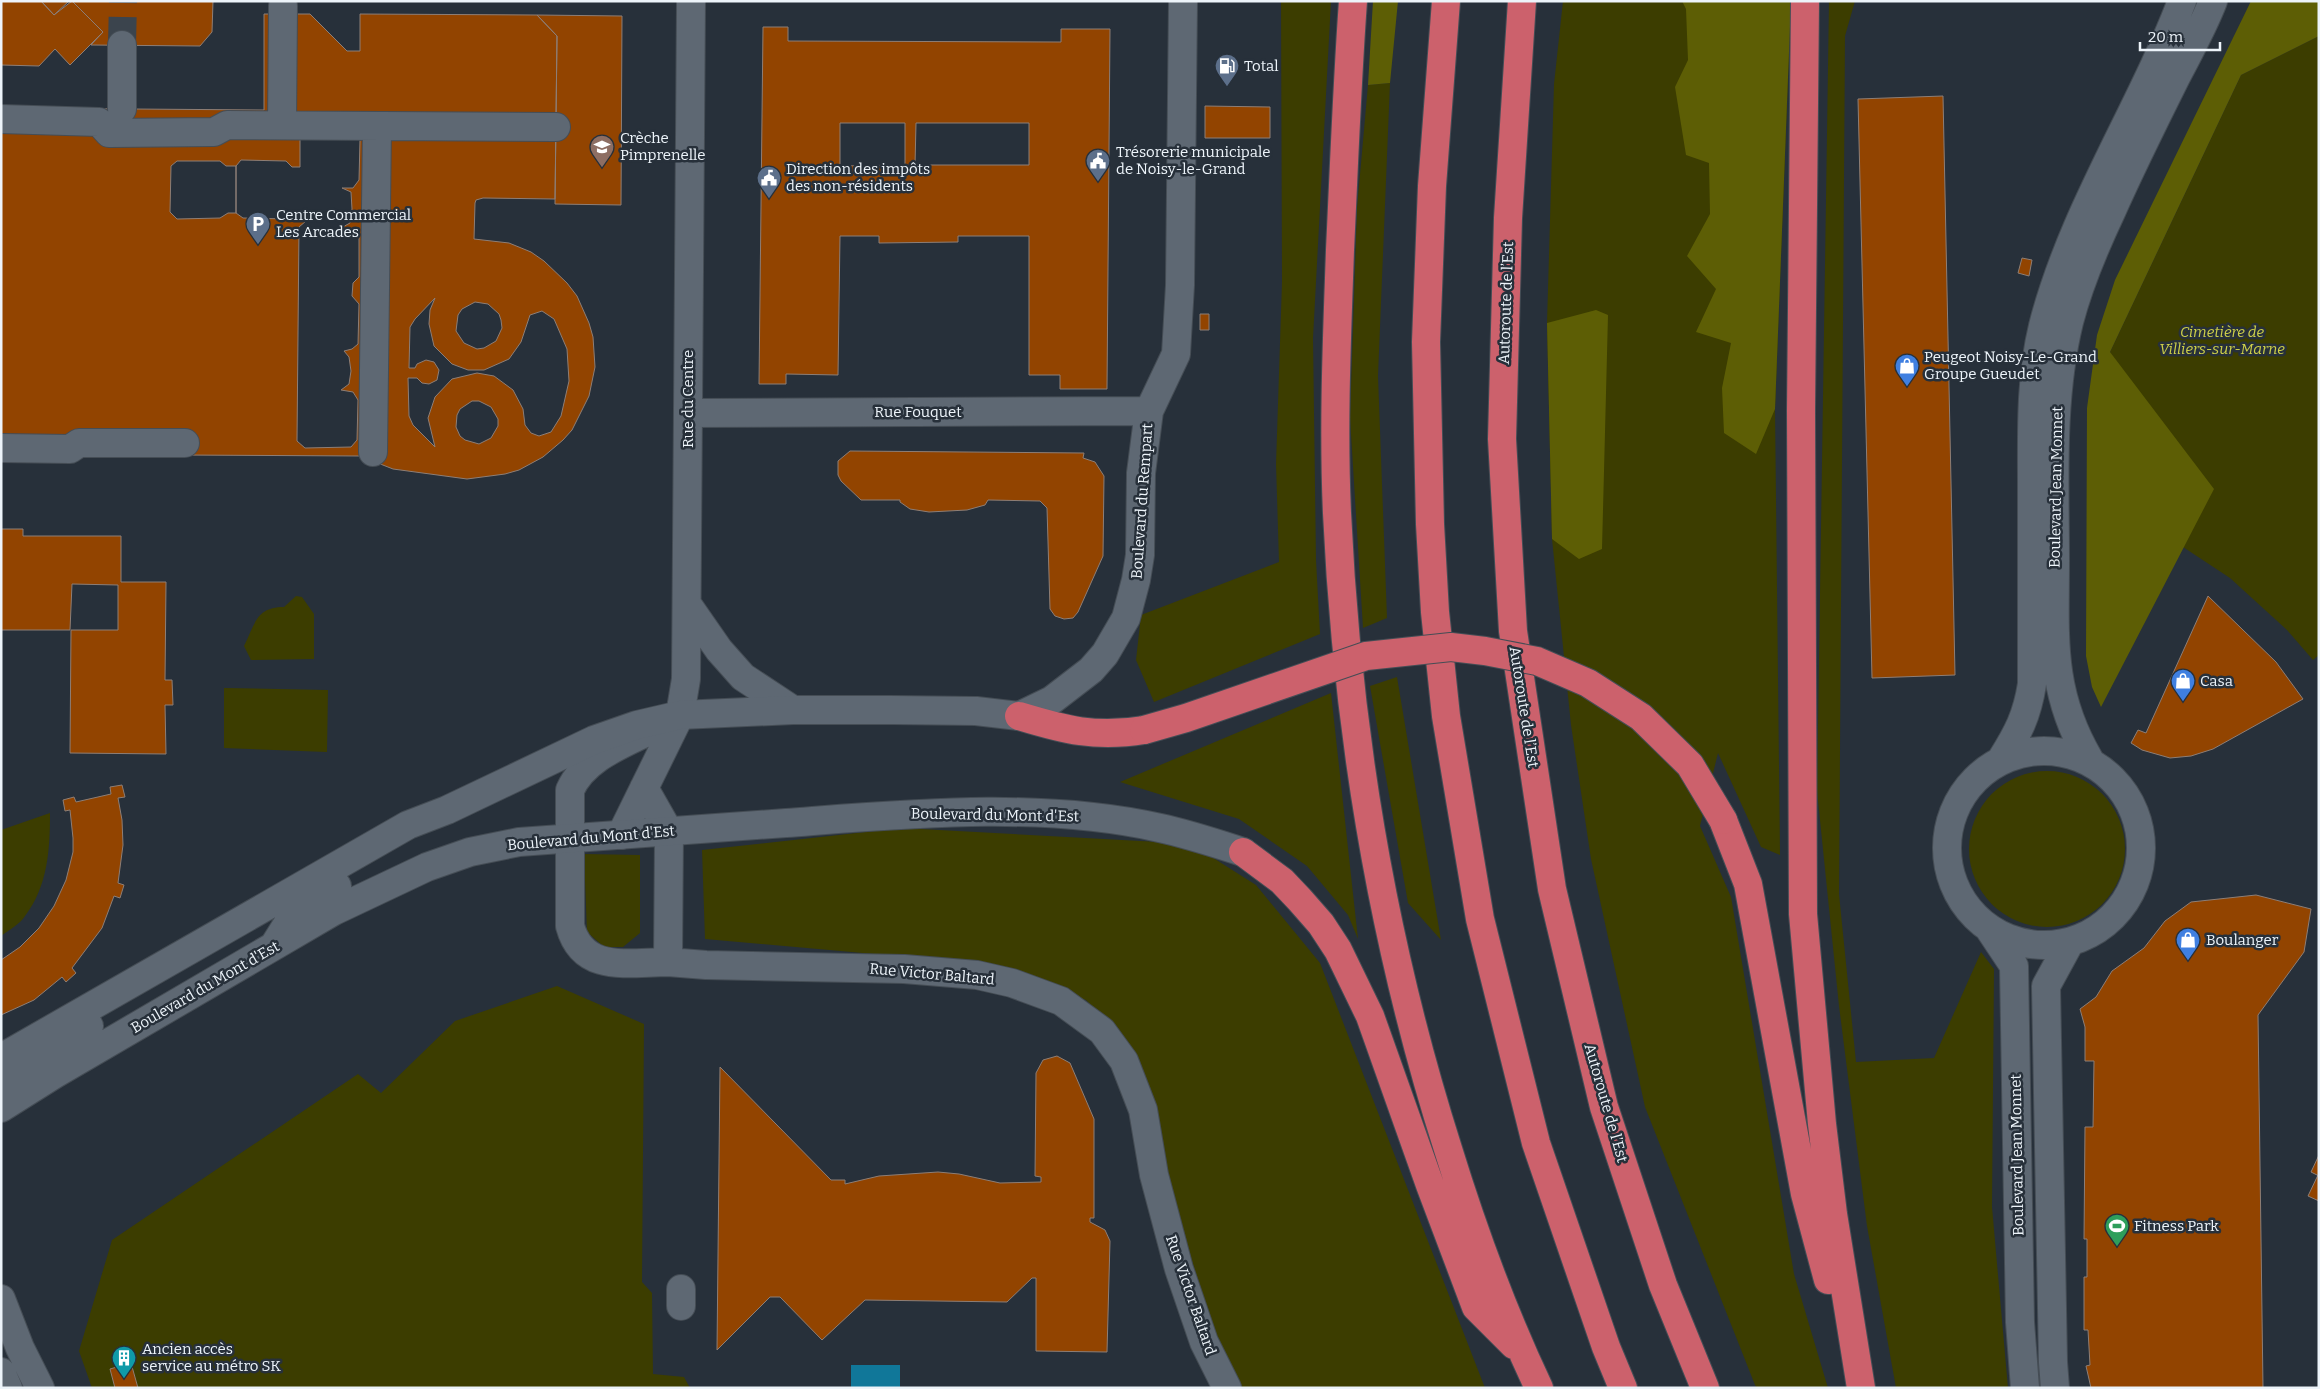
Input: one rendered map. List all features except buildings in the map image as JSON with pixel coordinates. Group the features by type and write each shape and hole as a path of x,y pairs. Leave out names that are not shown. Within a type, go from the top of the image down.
{"highway":[{"path":"1353,1 1342,195 1336,412 1340,564 1356,737 1376,867 1409,1019 1470,1218 1539,1388"},
{"path":"1446,1 1427,272 1426,342 1430,524 1435,612 1446,716 1480,919 1536,1143 1606,1347 1623,1388"},
{"name":"Autoroute de l’Est","path":"1522,1 1508,218 1502,429 1513,631 1552,889 1604,1107 1663,1285 1704,1388"},
{"path":"1805,1 1801,411 1802,914 1822,1124 1833,1214 1861,1388"},
{"path":"1019,716 1071,730 1093,733 1116,734 1144,730 1186,718 1366,656 1450,647 1485,651 1537,662 1588,683 1641,717 1690,765 1723,820 1748,884 1805,1194 1857,1388"},
{"path":"1243,852 1282,881 1321,924 1338,950 1370,1016 1476,1307 1524,1355"}],"street":[{"name":"Rue du Centre","path":"620,835 680,715 686,679 691,1"},
{"name":"Boulevard du Rempart","path":"1019,716 1052,700 1091,670 1105,654 1126,618 1136,580 1140,555 1141,474 1149,411 1176,354 1180,285 1183,1"},
{"name":"Boulevard Jean Monnet","path":"2001,760 2019,733 2028,710 2032,684 2032,423 2035,374 2042,328 2065,256 2165,46 2182,1"},
{"name":"Boulevard Jean Monnet","path":"1990,930 2015,942 2043,946 2070,942 2097,930 2119,910 2134,884 2141,854 2138,825 2127,797 2107,774 2088,759 2074,734 2064,707 2058,677 2055,638 2055,443 2057,398 2062,362 2079,290 2098,240 2141,145 2213,1"},
{"path":"282,124 283,6"},
{"path":"122,45 122,109"},
{"path":"1,119 99,122 109,132 214,132 227,125 282,124 556,127"},
{"path":"373,452 377,126"},
{"name":"Rue Fouquet","path":"688,413 1149,411"},
{"path":"1,448 70,449 79,443 185,443"},
{"path":"687,604 719,650 743,677 793,710"},
{"path":"1,1058 408,825 447,810 594,740 637,725 680,715 793,710 976,711 1019,716"},
{"path":"644,788 670,832 668,962 607,962 593,957 578,945 574,940 570,926 570,790 576,777 588,763 680,715"},
{"name":"Boulevard Jean Monnet","path":"2025,1388 2020,1322 2014,966 1990,930 1968,910 1953,885 1947,844 1949,827 1959,800 1977,777 2001,760 2028,752 2055,751 2088,759"},
{"name":"Boulevard du Mont d'Est","path":"1,1108 334,912 427,867 470,852 518,842 908,814 1070,814 1160,828 1243,852"},
{"path":"273,947 294,912 386,856 401,842 408,825"},
{"path":"1,1084 96,1022 232,946 268,905"},
{"path":"2055,1388 2046,986 2070,942"},
{"name":"Rue Victor Baltard","path":"668,962 706,965 904,969 977,975 1012,983 1061,1001 1102,1031 1124,1062 1143,1110 1154,1175 1179,1269 1204,1342 1227,1388"},
{"path":"1,1299 20,1348 40,1388"},
{"path":"1,1372 8,1388"}],"green space":[{"path":"1281,1 1331,1 1313,338 1316,560 1320,634 1154,702 1136,660 1141,615 1279,562 1276,464 1282,282"},
{"path":"1563,1 1791,1 1775,409 1780,855 1761,847 1718,753 1700,826 1731,897 1794,1274 1828,1388 1757,1388 1755,1385 1645,1107 1591,859 1571,725 1552,539 1547,323 1554,84"},
{"path":"1829,1 1855,1 1845,36 1839,894 1856,1062 1934,1058 1981,952 1994,969 1992,1207 2008,1388 1896,1388 1867,1226 1839,1006 1817,791"},
{"name":"Cimetière de Villiers-sur-Marne","path":"2319,36 2319,655 2313,660 2287,630 2230,578 2183,547 2110,352 2241,75"},
{"path":"1390,83 1378,376 1387,618 1363,628 1350,418 1357,208 1368,85"},
{"path":"296,596 302,597 314,614 314,659 251,660 244,646 258,618 267,610 284,607"},
{"path":"1397,677 1441,940 1408,903 1370,686"},
{"path":"224,688 328,690 327,752 224,748"},
{"path":"1331,693 1358,939 1348,915 1307,866 1239,819 1120,782"},
{"path":"2047,771 2077,777 2090,784 2102,794 2112,806 2119,819 2125,849 2119,879 2112,892 2102,904 2090,914 2077,921 2047,927 2017,921 2004,914 1992,904 1982,892 1975,879 1969,849 1975,819 1982,806 1992,794 2004,784 2017,777"},
{"path":"50,813 48,854 39,892 23,919 1,936 1,830"},
{"path":"902,828 1159,842 1207,854 1256,885 1320,963 1485,1388 1241,1388 1219,1346 1171,1195 1128,1043 1086,1000 986,964 705,939 702,850"},
{"path":"584,854 640,855 640,933 623,947 604,947 587,932"},
{"path":"557,986 644,1024 642,1282 652,1293 653,1374 684,1377 690,1388 92,1388 79,1351 112,1240 358,1074 381,1093 455,1021"}],"shaded area":[{"path":"1373,1 1398,1 1390,83 1368,85"},
{"path":"1682,1 1791,1 1775,409 1756,454 1724,433 1722,388 1731,343 1696,332 1716,289 1687,256 1710,214 1709,163 1686,155 1675,87 1688,60 1686,9"},
{"path":"2251,1 2319,1 2319,36 2241,75 2110,352 2214,489 2101,707 2092,687 2086,656 2087,408 2097,335 2115,280"},
{"path":"1596,310 1608,315 1602,549 1579,559 1552,539 1547,323"}],"water":[{"path":"851,1365 900,1365 900,1388 851,1388"}],"tunnel":[{"path":"122,45 123,1"}],"place":[{"name":"Total","path":"1227,87"},
{"name":"Crèche Pimprenelle","path":"602,168"},
{"name":"Trésorerie municipale de Noisy-le-Grand","path":"1098,182"},
{"name":"Direction des impôts des non-résidents","path":"769,199"},
{"name":"Centre Commercial Les Arcades","path":"258,245"},
{"name":"Peugeot Noisy-Le-Grand Groupe Gueudet","path":"1907,387"},
{"name":"Casa","path":"2183,702"},
{"name":"Boulanger","path":"2188,961"},
{"name":"Fitness Park","path":"2117,1247"},
{"name":"Ancien accès service au métro SK","path":"124,1379"}]}
